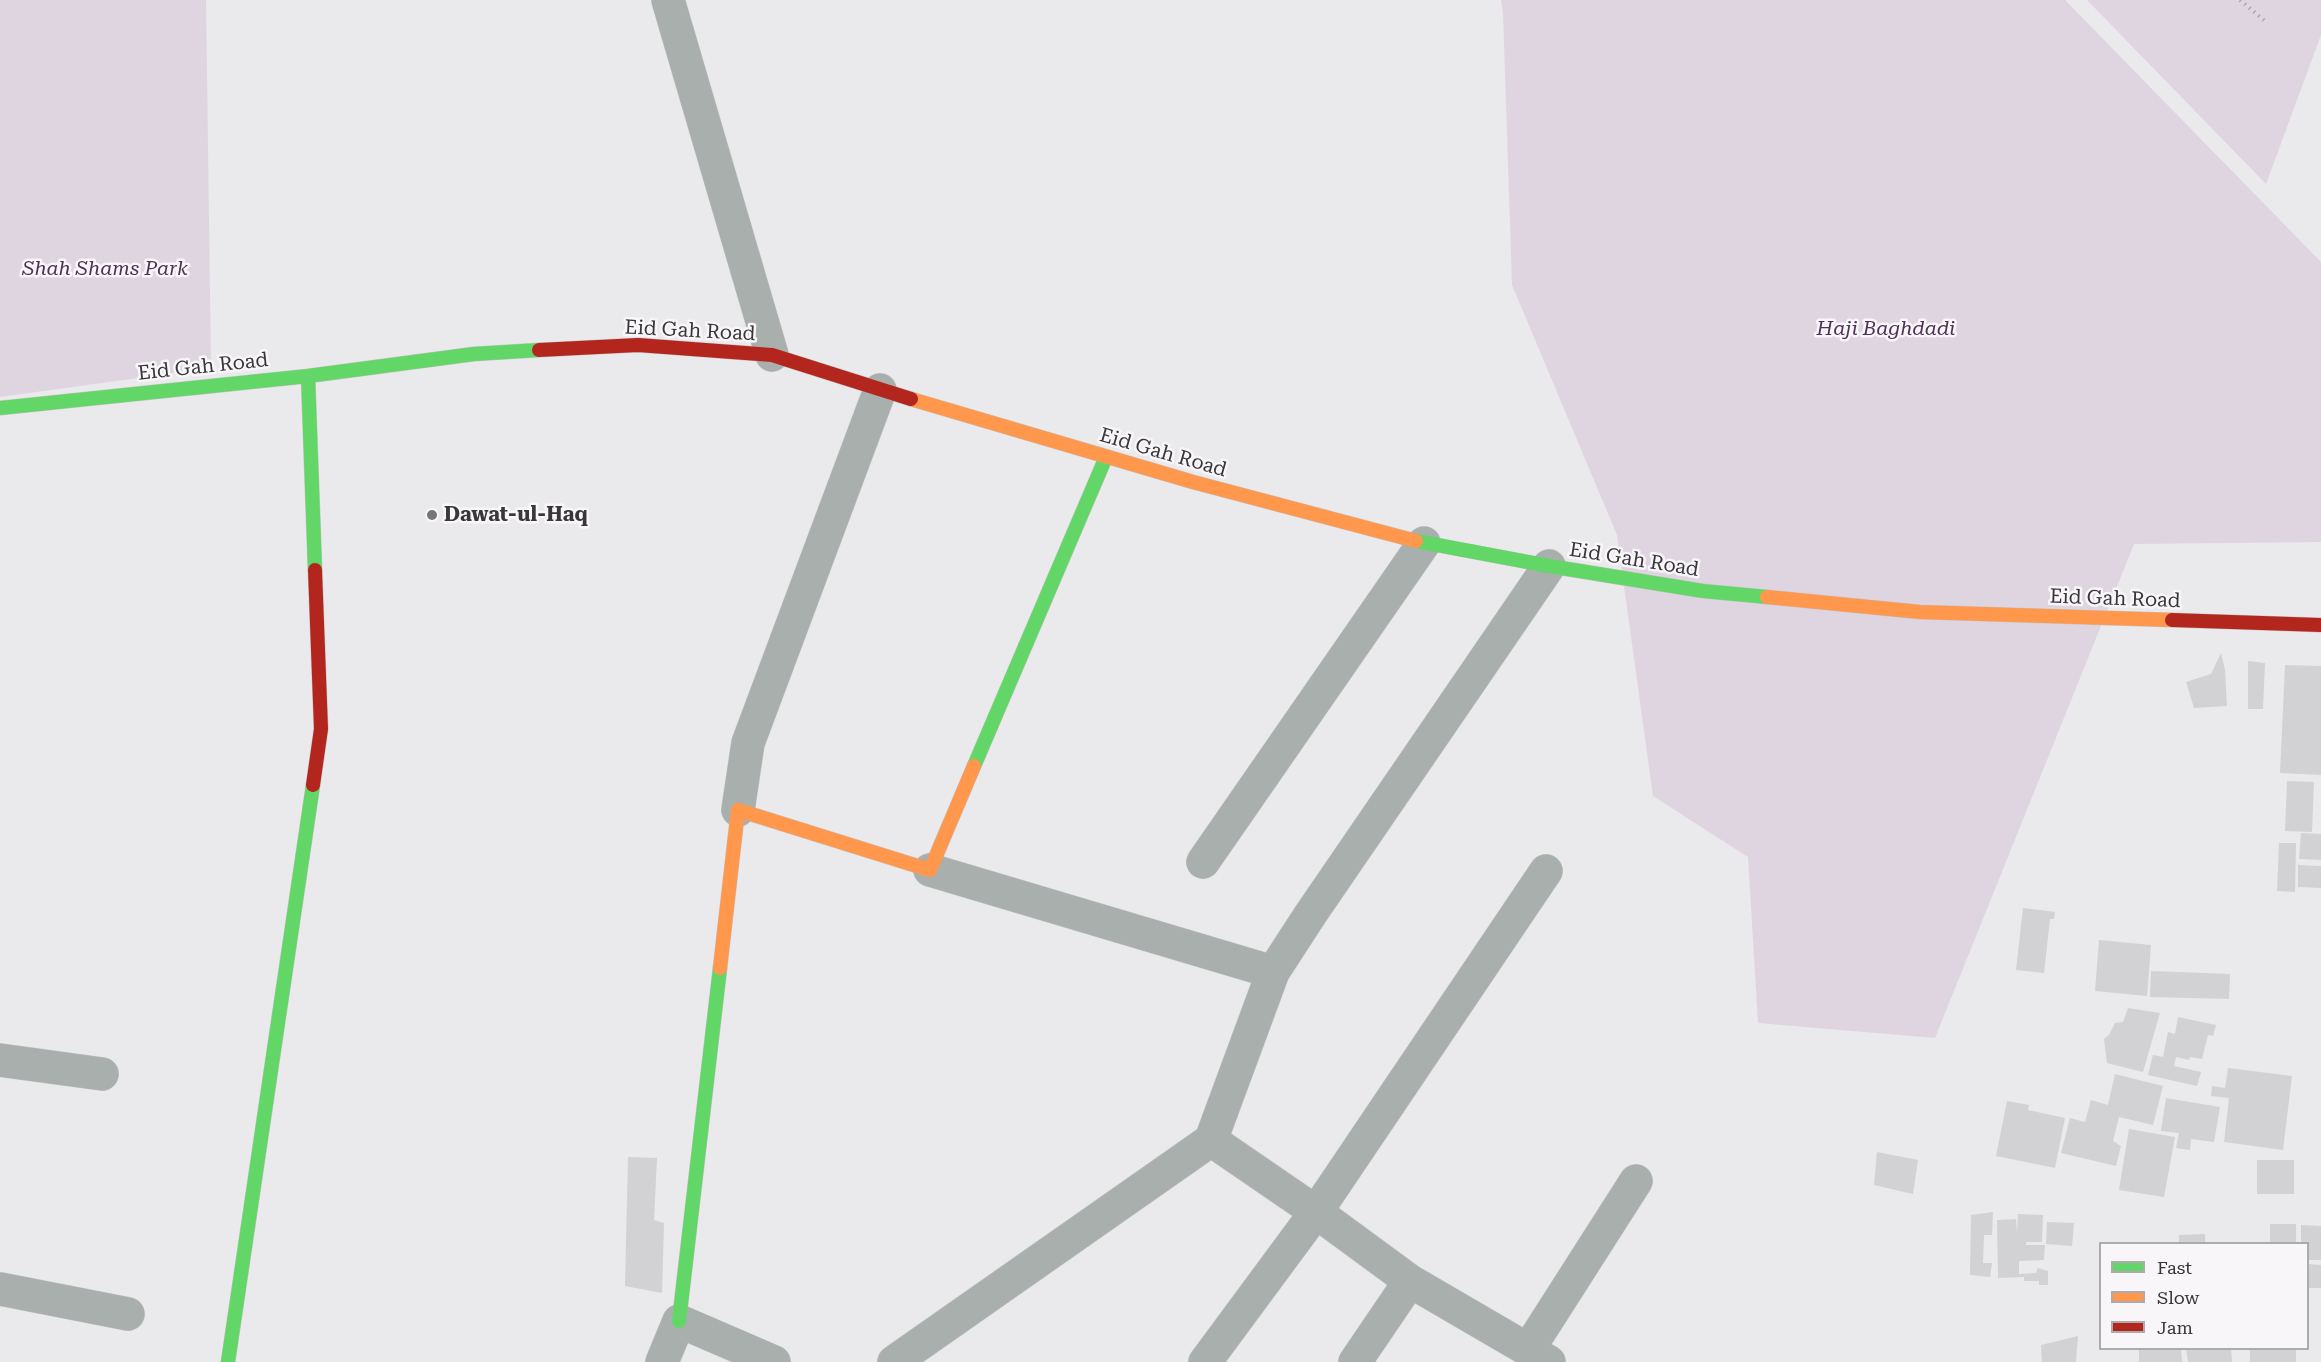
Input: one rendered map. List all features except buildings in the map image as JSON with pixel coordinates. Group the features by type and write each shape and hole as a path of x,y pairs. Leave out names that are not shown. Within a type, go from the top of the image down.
{"main road":[{"name":"Eid Gah Road","path":"0,408 308,376 474,354 638,345 772,356 1193,483 1424,543 1549,567 1704,591 1920,612 2321,625"},
{"path":"228,1362 321,729 308,376"},
{"path":"679,1321 738,810 930,870 1106,457"}],"street":[{"path":"668,0 772,356"},
{"path":"738,810 748,743 880,390"},
{"path":"1203,862 1424,543"},
{"path":"894,1362 1211,1140 1273,972 1549,567"},
{"path":"930,870 1273,972"},
{"path":"1204,1362 1316,1212 1546,872"},
{"path":"0,1060 102,1074"},
{"path":"1211,1140 1316,1212 1410,1281 1539,1356 1636,1181"},
{"path":"1355,1362 1410,1281"},
{"path":"0,1289 128,1314"},
{"path":"662,1362 679,1321 774,1362"}],"path":[{"path":"2240,0 2266,22"}],"green space":[{"name":"Shah Shams Park","path":"0,0 206,0 211,368 0,397"},
{"name":"Haji Baghdadi","path":"1501,0 2065,0 2321,262 2321,542 2134,544 1935,1038 1758,1023 1748,857 1653,796 1617,535 1512,285"},
{"path":"2087,0 2321,0 2321,35 2266,184"}],"traffic: fast":[{"path":"0,408 308,376 474,354 539,350"},
{"path":"308,376 315,570"},
{"path":"974,766 1106,457"},
{"path":"1416,541 1549,566 1703,591 1767,597"},
{"path":"228,1362 313,785"},
{"path":"679,1321 720,968"}],"traffic: slow":[{"path":"911,399 1193,482 1416,541"},
{"path":"1767,597 1920,612 2172,620"},
{"path":"720,968 738,810 930,870 974,766"}],"traffic: jam":[{"path":"539,350 638,345 772,355 911,399"},
{"path":"313,785 321,729 315,570"},
{"path":"2172,620 2321,625"}],"place":[{"name":"Dawat-ul-Haq","path":"432,515"}]}
